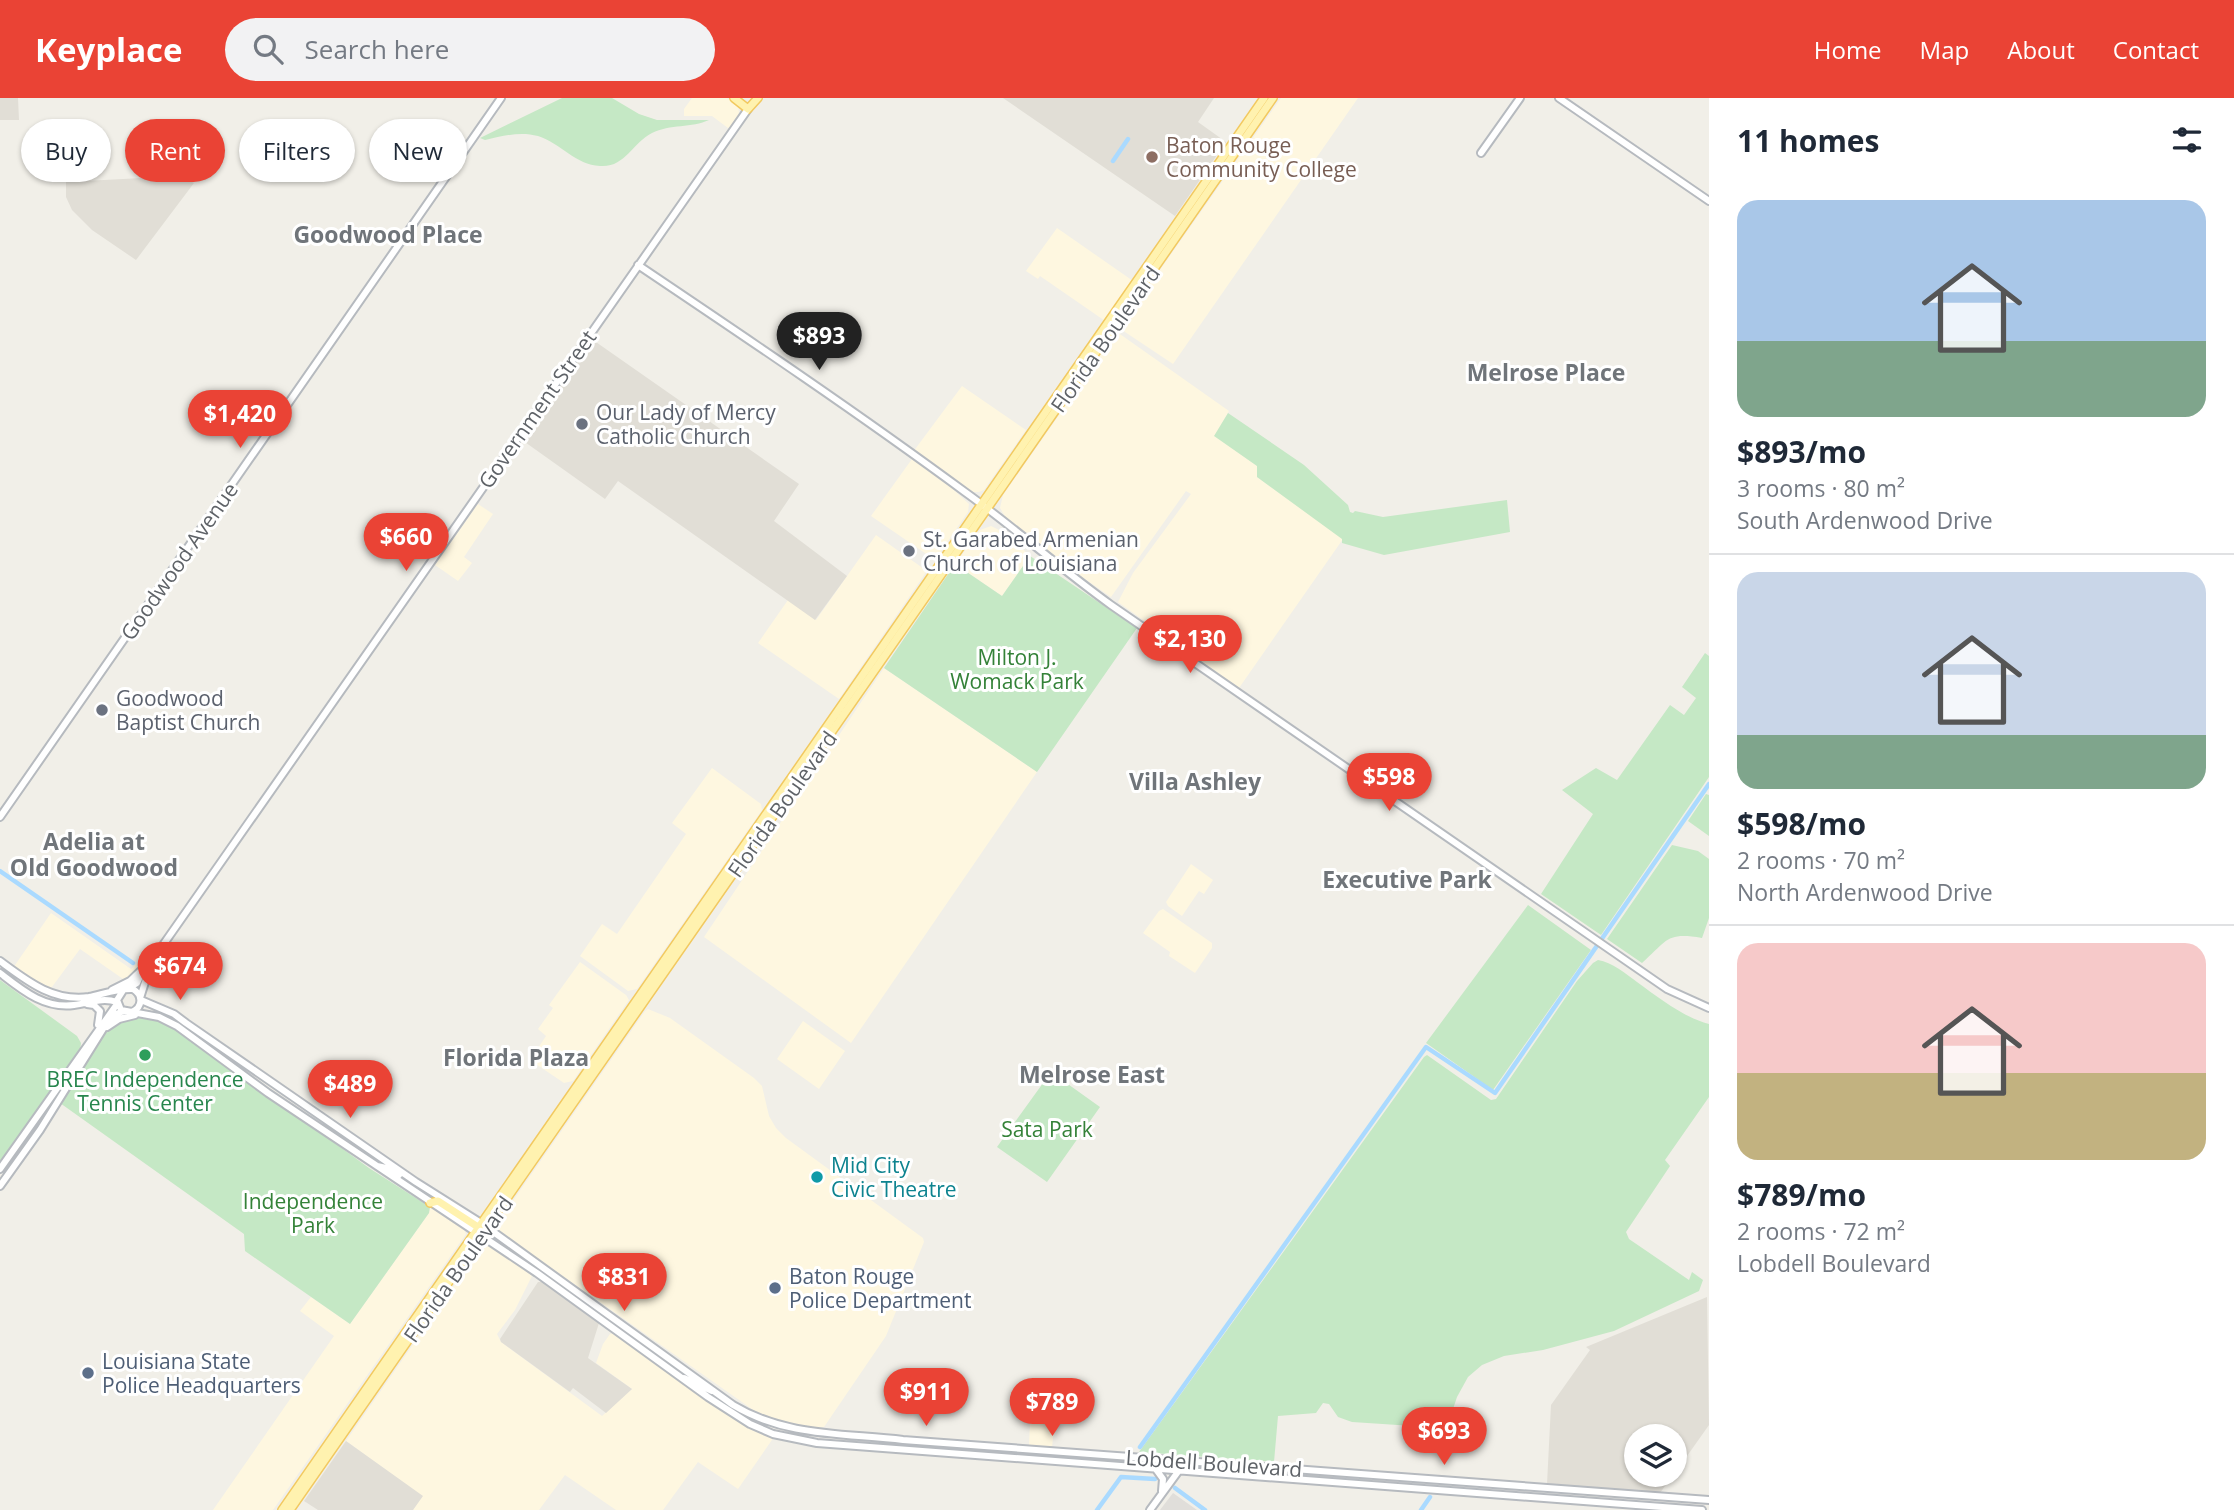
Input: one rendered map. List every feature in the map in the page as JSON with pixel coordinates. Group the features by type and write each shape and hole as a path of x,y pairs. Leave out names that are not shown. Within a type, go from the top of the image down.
{"main road":[{"name":"Goodwood Avenue","path":"0,817 501,98"},
{"path":"734,98 748,108"},
{"name":"Government Street","path":"127,989 137,983 145,966 152,960 756,98"},
{"name":"Florida Boulevard","path":"1249,126 1264,98"},
{"name":"Florida Boulevard","path":"286,1508 545,1138 670,965 880,656 1249,126 1273,98"},
{"path":"1481,153 1520,98"},
{"path":"1559,98 1709,201"},
{"path":"1569,98 1576,109"},
{"path":"638,265 860,417 984,506 1082,584 1667,989 1709,1008"},
{"name":"Florida Boulevard","path":"545,1138 676,943 880,656"},
{"path":"670,965 678,946 676,943"},
{"name":"Government Street","path":"140,999 152,960"},
{"path":"0,961 39,988 64,997 85,997 127,989 138,992 140,999 138,1008 110,1018 85,1047 0,1169"},
{"path":"108,993 130,981 145,966"},
{"path":"0,973 41,1001 63,1006 104,999 117,1003 127,1012 159,1017 177,1026 268,1093 430,1203 438,1201 481,1229"},
{"path":"18,987 24,979"},
{"path":"142,988 149,1003"},
{"path":"0,1186 87,1056 117,1003 119,993 127,989"},
{"path":"63,1006 64,997"},
{"path":"140,999 180,1018 481,1229"},
{"path":"85,1003 94,1005 100,1011 98,1034"},
{"path":"98,1034 116,1021 142,1013"},
{"path":"375,1166 386,1167 411,1184 416,1182"},
{"name":"Lobdell Boulevard","path":"481,1229 583,1308 682,1379 750,1424 773,1434 817,1443 1702,1510"},
{"name":"Lobdell Boulevard","path":"481,1229 610,1315 733,1405 762,1421 794,1430 1709,1500"},
{"path":"583,1308 589,1308 604,1317 610,1315"},
{"path":"610,1328 618,1326 640,1337"},
{"path":"682,1379 692,1380 707,1390 713,1390"},
{"path":"708,1397 713,1390"},
{"path":"817,1443 824,1434"},
{"path":"914,1450 915,1441"},
{"path":"1150,1510 1180,1470 1182,1461"},
{"path":"1238,1475 1241,1471 1260,1470 1264,1467"},
{"path":"1155,1468 1163,1479 1161,1496"},
{"path":"1284,1478 1285,1468"},
{"path":"1355,1483 1359,1478 1375,1478 1380,1475"},
{"path":"1544,1498 1545,1488"},
{"path":"1616,1503 1617,1493"}],"shaded area":[{"path":"0,98 18,98 19,120 0,120"},
{"path":"692,98 727,98 738,106 739,113 733,125 728,128 712,116 684,116 684,109"},
{"name":"Baton Rouge Community College","path":"1003,98 1214,98 1198,122 1226,142 1175,216"},
{"path":"1281,98 1358,98 1173,364 1119,328"},
{"path":"111,180 194,183 136,260 92,230 72,210 66,197 66,182 111,182"},
{"path":"1057,228 1136,283 1108,323 1040,276 1038,279 1026,271"},
{"path":"1117,332 1229,411 1215,436 1257,466 1257,477 1343,539 1239,688 1118,602 1133,573 1191,494 1186,491 1111,597 1046,552 1006,518 1000,508 1003,495"},
{"path":"593,340 799,484 774,521 847,576 815,620 618,481 605,499 522,440"},
{"path":"962,386 1026,430 984,490 979,492 973,492 913,452"},
{"path":"912,459 943,480 969,504 968,512 935,560 871,516"},
{"path":"478,504 493,514 464,557 472,563 458,581 435,565"},
{"path":"991,526 1007,534 1030,556 1002,596 955,564 980,530"},
{"path":"876,535 927,571 839,699 758,643 788,600 816,620"},
{"path":"884,668 1037,772 851,1043 704,937"},
{"path":"712,768 761,804 762,810 637,989 628,991 580,956 602,924 617,934 686,834 672,823"},
{"path":"1191,864 1213,880 1204,894 1199,891 1182,916 1166,902"},
{"path":"1163,909 1212,943 1212,948 1195,973 1169,956 1170,952 1143,933"},
{"path":"51,913 131,969 138,963 142,966 126,981 80,949 49,991 38,986 13,968"},
{"path":"580,962 626,995 629,1000 573,1081 564,1083 530,1060 546,1036 538,1029 553,1008 549,1005"},
{"path":"648,1009 670,1018 754,1078 762,1086 769,1116 786,1138 923,1238 924,1242 886,1336 824,1427 802,1428 759,1414 496,1229 496,1225"},
{"path":"803,1021 845,1051 819,1089 777,1059"},
{"path":"430,1207 464,1229 466,1234 273,1510 213,1510 334,1336 300,1311 311,1297 350,1324 429,1213"},
{"path":"488,1243 532,1276 515,1310 497,1334 501,1342 602,1416 632,1389 596,1363 603,1344 610,1334 614,1333 734,1418 774,1437 738,1489 698,1462 663,1510 616,1510 565,1475 539,1510 413,1510 422,1496 346,1441 482,1245"},
{"path":"538,1282 543,1282 599,1323 588,1358 632,1389 606,1413 573,1388 570,1392 501,1342 500,1339"},
{"path":"1707,1297 1709,1425 1687,1456 1687,1424 1624,1424 1624,1487 1664,1487 1660,1493 1547,1484 1551,1405 1590,1350 1586,1347"},
{"path":"1031,1403 1056,1406 1052,1448 1029,1445"},
{"path":"346,1441 423,1496 413,1510 318,1510 304,1501"},
{"path":"1173,1493 1197,1510 1160,1510"}],"green space":[{"path":"562,98 612,98 639,114 657,120 709,120 652,133 622,159 609,166 583,162 538,136 518,134 485,140 480,138"},
{"path":"1228,413 1304,465 1348,505 1350,512 1383,517 1507,500 1510,532 1384,555 1342,543 1342,539 1257,477 1257,466 1214,436"},
{"name":"Milton J. Womack Park","path":"1030,556 1137,628 1037,772 884,668 955,564 1002,596"},
{"path":"1705,653 1709,656 1709,777 1601,935 1541,894 1593,814 1562,790 1596,768 1617,780 1670,705 1684,715 1696,698 1682,687"},
{"path":"1706,794 1709,795 1709,836 1688,821"},
{"path":"1672,845 1698,851 1709,859 1709,918 1702,938 1674,937 1663,943 1642,963 1607,939"},
{"path":"1528,905 1591,950 1493,1090 1426,1043"},
{"path":"1598,960 1619,969 1681,1012 1709,1024 1709,1097 1665,1160 1670,1166 1626,1232 1629,1239 1689,1280 1692,1272 1703,1280 1699,1291 1614,1331 1543,1350 1504,1356 1482,1365 1468,1377 1457,1397 1449,1421 1431,1419 1413,1426 1352,1422 1338,1417 1329,1404 1323,1403 1316,1413 1278,1416 1274,1462 1139,1452 1424,1057 1427,1055 1491,1100 1496,1099 1577,981"},
{"path":"0,980 77,1036 81,1043 80,1051 0,1166"},
{"name":"Independence Park","path":"128,1018 147,1018 173,1025 369,1168 430,1207 429,1213 350,1324 245,1251 244,1234 60,1103 98,1042 117,1023"},
{"name":"Sata Park","path":"1051,1072 1100,1107 1047,1182 997,1147"}],"waterway":[{"path":"1113,161 1128,139"},
{"path":"1140,1447 1426,1047 1495,1093 1709,784"},
{"path":"0,871 133,963"},
{"path":"1097,1510 1121,1477 1155,1479"},
{"path":"1175,1488 1205,1510"},
{"path":"1421,1510 1430,1497"}],"place":[{"name":"Baton Rouge Community College","path":"1152,157"},
{"name":"Our Lady of Mercy Catholic Church","path":"582,424"},
{"name":"St. Garabed Armenian Church of Louisiana","path":"909,551"},
{"name":"Goodwood Baptist Church","path":"102,710"},
{"name":"BREC Independence Tennis Center","path":"145,1055"},
{"name":"Mid City Civic Theatre","path":"817,1177"},
{"name":"Baton Rouge Police Department","path":"775,1288"},
{"name":"Louisiana State Police Headquarters","path":"88,1373"}],"district":[{"name":"Goodwood Place","path":"388,234"},
{"name":"Melrose Place","path":"1546,372"},
{"name":"Villa Ashley","path":"1195,781"},
{"name":"Adelia at Old Goodwood","path":"94,854"},
{"name":"Executive Park","path":"1407,879"},
{"name":"Florida Plaza","path":"516,1057"},
{"name":"Melrose East","path":"1092,1074"}]}
